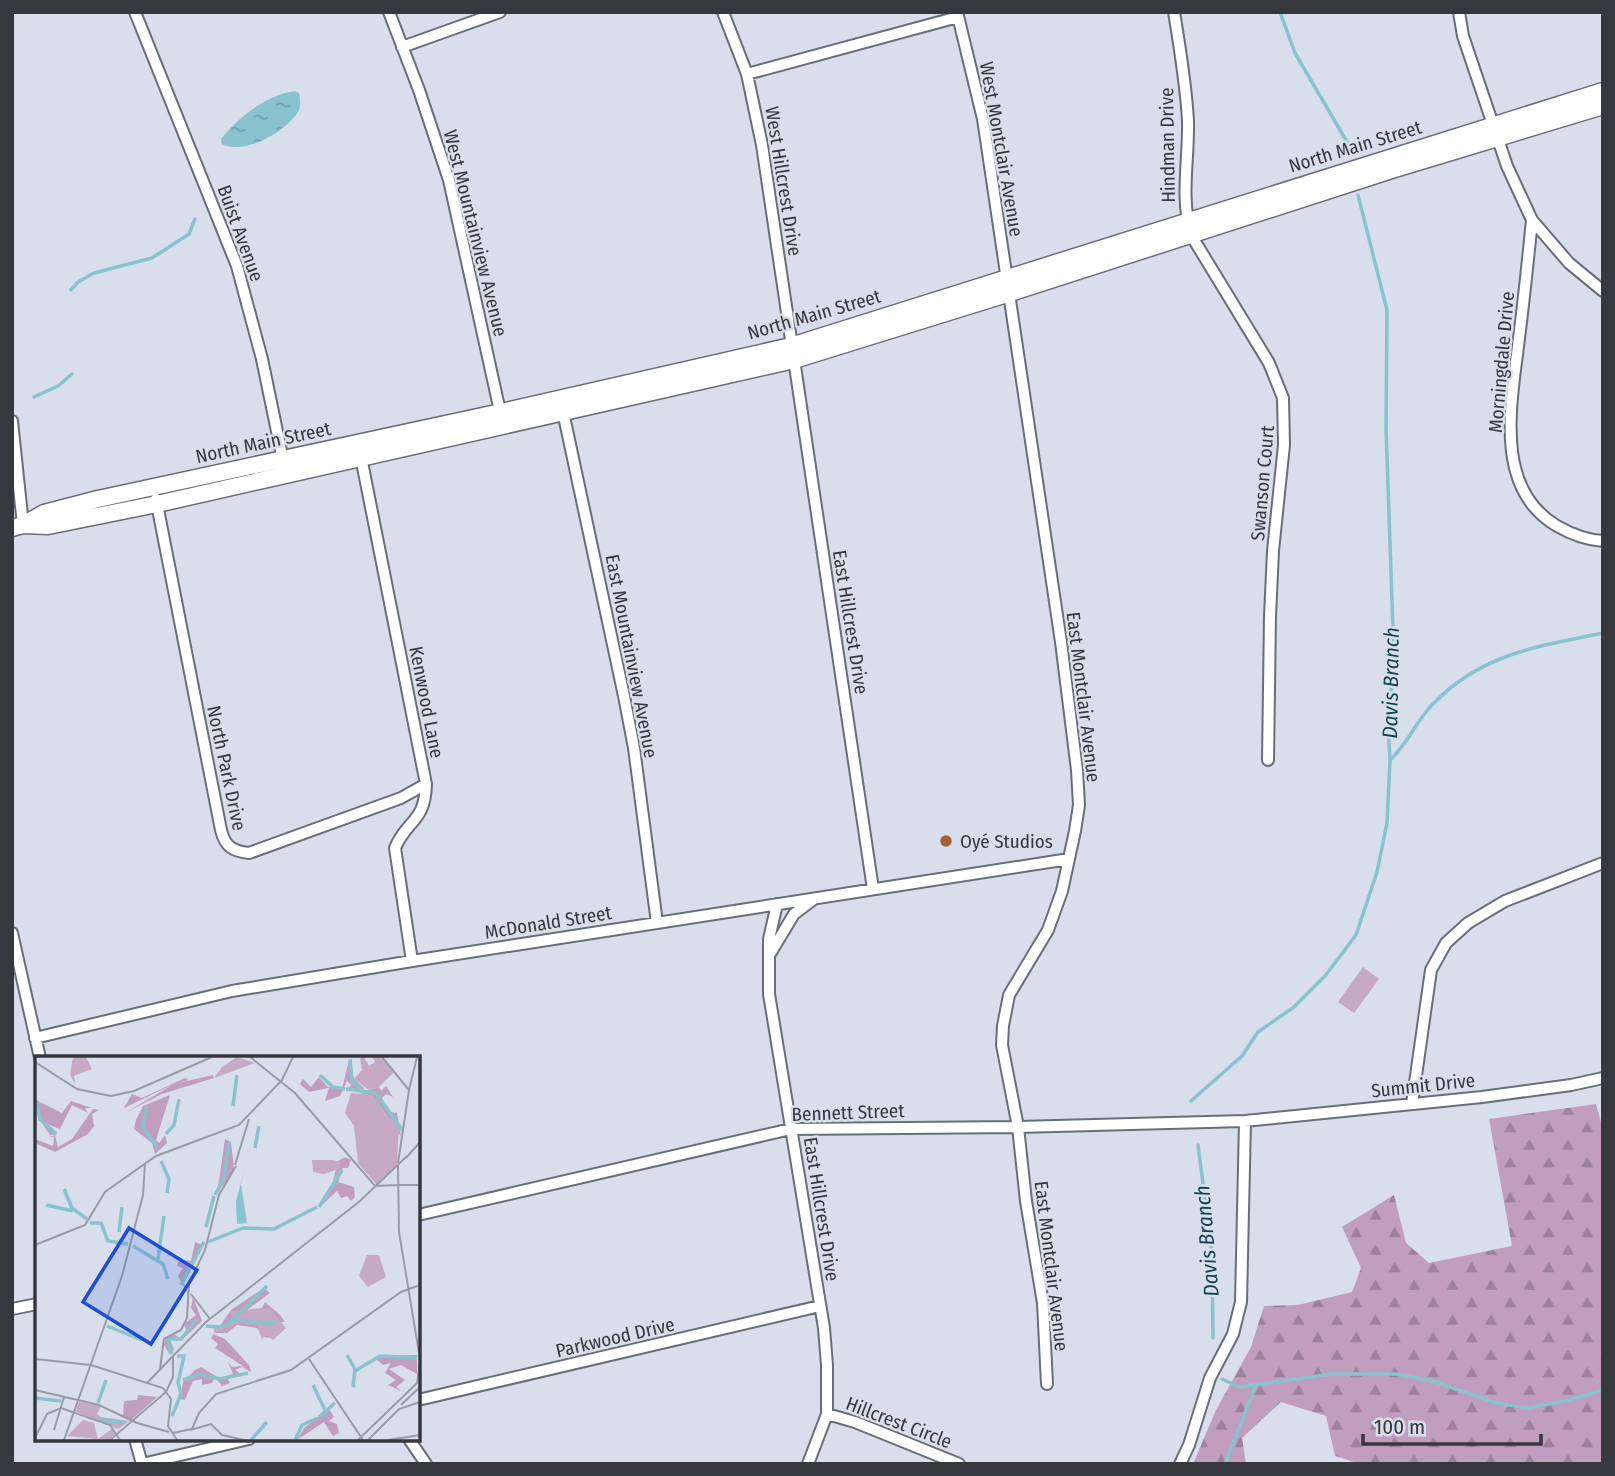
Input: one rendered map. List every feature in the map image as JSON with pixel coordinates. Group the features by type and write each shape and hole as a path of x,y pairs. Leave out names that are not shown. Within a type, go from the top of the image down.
{"street":[{"name":"Buist Avenue","path":"135,12 237,266 262,359 284,467"},
{"name":"West Mountainview Avenue","path":"389,12 449,180 502,419"},
{"path":"402,47 500,12"},
{"name":"West Hillcrest Drive","path":"723,12 747,74 762,145 792,353"},
{"name":"Hindman Drive","path":"1174,12 1188,123 1184,195 1189,228"},
{"path":"1459,12 1463,36 1516,189 1532,220 1569,263 1603,291"},
{"path":"747,74 957,14"},
{"name":"West Montclair Avenue","path":"957,14 983,120 1008,285"},
{"name":"North Main Street","path":"18,526 48,526 155,496 792,353 1495,132 1603,91"},
{"name":"North Main Street","path":"1495,132 1603,106"},
{"name":"Morningdale Drive","path":"1532,220 1512,403 1511,440 1515,471 1522,490 1540,514 1566,531 1603,541"},
{"name":"Swanson Court","path":"1189,228 1269,363 1283,398 1284,445 1272,590 1268,760"},
{"name":"East Montclair Avenue","path":"1008,285 1061,642 1079,805 1062,891 1048,930 1014,984 1005,1010 1002,1045 1018,1127 1026,1201 1046,1329 1047,1384"},
{"name":"East Hillcrest Drive","path":"792,353 873,889"},
{"name":"East Mountainview Avenue","path":"561,405 634,748 657,923"},
{"path":"12,421 18,526"},
{"name":"Kenwood Lane","path":"359,450 426,784 426,802 395,848 412,961"},
{"name":"North Park Drive","path":"155,496 221,830 228,846 236,851 249,852 401,798 426,784"},
{"name":"McDonald Street","path":"35,1038 232,991 1069,859"},
{"path":"1412,1104 1429,979 1438,955 1446,943 1468,923 1505,901 1603,863"},
{"path":"769,957 794,914 814,898"},
{"name":"East Hillcrest Drive","path":"777,904 771,924 769,994 820,1306 827,1365 827,1414 808,1464"},
{"path":"12,933 40,1056"},
{"name":"Summit Drive","path":"1245,1121 1571,1085 1603,1078"},
{"path":"1180,1464 1189,1445 1210,1378 1233,1334 1241,1302 1245,1121"},
{"name":"Bennett Street","path":"420,1215 791,1129 1245,1121"},
{"path":"12,1309 35,1304"},
{"name":"Parkwood Drive","path":"420,1401 820,1306"},
{"name":"Hillcrest Circle","path":"827,1414 855,1422 959,1464"},
{"path":"136,1441 142,1464 240,1441"},
{"path":"410,1441 426,1464"}],"green space":[{"path":"1596,1104 1603,1129 1603,1463 1360,1464 1335,1456 1326,1416 1281,1402 1242,1438 1246,1464 1193,1464 1216,1410 1251,1347 1264,1306 1298,1305 1352,1292 1361,1268 1342,1227 1394,1195 1406,1243 1429,1263 1512,1246 1489,1119"}],"shaded area":[{"path":"1363,967 1379,979 1354,1013 1338,1002"}],"water":[{"path":"295,91 299,93 299,110 276,133 242,147 222,144 221,139 228,131 254,108 274,97"}],"waterway":[{"name":"Davis Branch","path":"1280,12 1295,53 1347,142"},
{"name":"Davis Branch","path":"1191,1101 1242,1056 1258,1032 1294,1007 1325,976 1356,935 1377,872 1387,823 1390,760 1388,726 1394,659 1386,428 1387,310 1358,195"},
{"path":"71,290 78,282 94,273 152,258 189,234 195,219"},
{"path":"34,397 58,386 72,374"},
{"path":"1390,760 1429,708 1473,672 1514,654 1603,633"},
{"name":"Davis Branch","path":"1198,1145 1212,1253 1213,1338"},
{"path":"1222,1379 1239,1387 1332,1374 1395,1374 1429,1380 1497,1403 1528,1408 1603,1390"},
{"path":"1225,1464 1256,1385"}],"place":[{"name":"Oyé Studios","path":"946,841"}]}
